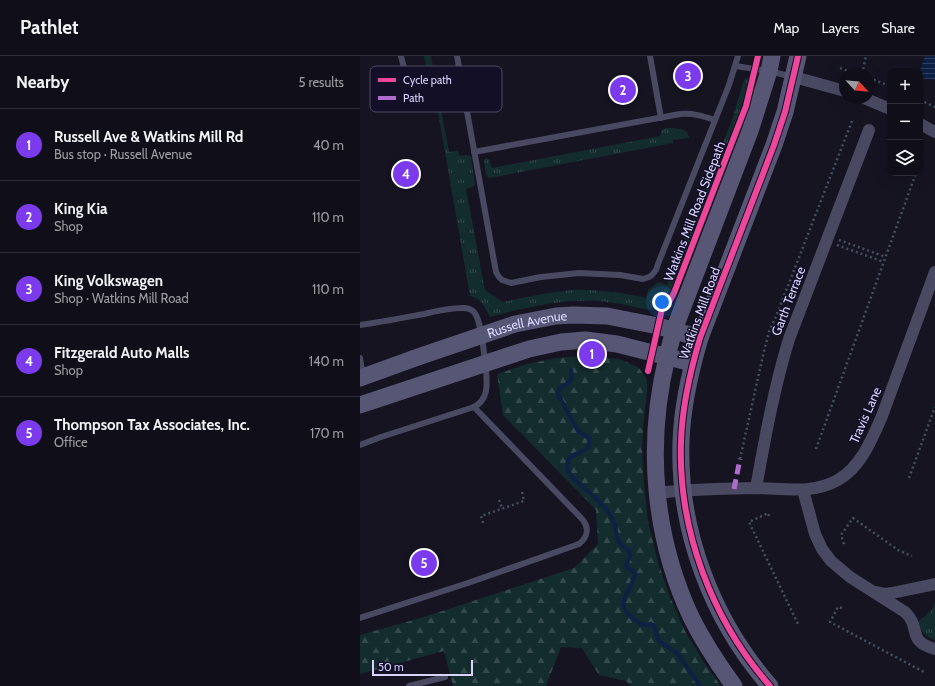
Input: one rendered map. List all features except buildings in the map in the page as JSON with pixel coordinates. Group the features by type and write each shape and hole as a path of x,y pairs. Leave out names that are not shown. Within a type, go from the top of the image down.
{"street":[{"name":"Watkins Mill Road","path":"770,686 742,651 726,625 703,573 693,543 687,516 681,468 681,442 683,414 692,363 700,338 774,146 785,112 798,56"},
{"name":"Watkins Mill Road","path":"734,686 704,642 691,617 677,583 667,552 657,493 655,470 656,432 667,357 674,330 750,131 769,63"},
{"path":"794,77 839,89"},
{"path":"875,103 887,108"},
{"path":"923,126 935,132"},
{"name":"Garth Terrace","path":"756,488 782,360 869,130"},
{"name":"Travis Lane","path":"657,493 683,490 756,488 803,490 822,487 838,480 851,470 862,456 873,437 882,416 935,272"},
{"name":"Russell Avenue","path":"362,377 515,324 556,316 607,316 674,330 700,338"},
{"name":"Russell Avenue","path":"360,405 529,349 561,342 585,340 617,344 692,363"},
{"path":"803,490 815,534 827,557 839,569 908,616 913,623 916,637 919,642 935,649"},
{"path":"868,589 881,593 892,593 935,584"}],"lane":[{"path":"402,56 404,66"},
{"path":"457,56 459,66"},
{"path":"650,56 661,118"},
{"path":"467,112 498,277 511,283 554,275 579,273 613,274 643,279 652,275 656,270 729,86 738,56"},
{"path":"735,66 769,63 794,77"},
{"path":"474,152 680,114 693,114 715,120"},
{"path":"360,325 446,310 464,308 471,310 476,316 480,325 487,380 486,391 481,402 474,407 360,445"},
{"path":"360,358 362,377"},
{"path":"360,618 468,583 580,544 585,539 587,529 584,522 474,407"},
{"path":"409,686 445,676"}],"path":[{"path":"863,68 866,56"},
{"path":"875,80 887,85"},
{"path":"923,101 935,107"},
{"path":"740,459 767,340 852,121"},
{"path":"816,449 915,176"},
{"path":"827,238 886,257"},
{"path":"827,238 884,262"},
{"path":"909,478 935,407"},
{"path":"483,523 481,516 524,501 522,492"},
{"path":"499,500 502,508"},
{"path":"769,516 768,513 749,522 798,624"},
{"path":"844,544 841,535 853,518 898,550 912,556"},
{"path":"842,608 838,607 830,622 924,672"}],"green space":[{"path":"424,56 431,56 433,66 426,66"},
{"path":"752,76 736,123 671,292 664,305 656,309 648,310 602,301 571,301 530,307 490,317 480,301 470,296 438,112 442,112 449,152 458,151 460,156 468,155 471,157 475,185 466,189 485,290 503,302 546,293 573,290 610,292 646,298 648,290 657,283 659,282 667,285 719,152 715,150 715,148 717,146 721,147 732,120 743,83 745,79"},
{"path":"666,128 677,128 683,130 688,134 689,138 673,140 673,143 490,178 486,175 484,161 486,158 489,159 492,168 660,136 661,131"},
{"path":"585,356 619,359 638,367 647,379 642,450 648,521 658,562 670,597 685,631 703,661 721,686 631,686 626,681 599,675 582,648 561,647 546,686 453,686 444,651 360,674 360,635 424,617 574,568 598,544 596,510 503,415 497,374 527,364 556,358"},
{"path":"935,602 935,640 921,630 919,623 921,619 931,611"}],"water":[{"path":"925,56 935,56 935,80 923,78 923,68 921,68"}],"waterway":[{"path":"571,370 571,380 569,383 561,387 558,394 578,431 589,438 589,444 584,451 571,457 568,461 568,471 575,480 598,500 608,512 614,522 619,542 629,551 630,556 626,565 627,568 635,574 623,602 627,613 636,621 644,625 651,624 654,626 659,641 677,653 700,686"}],"marked path":[{"path":"734,489 740,459"}],"cycle path":[{"name":"Watkins Mill Road Sidepath","path":"648,371 662,309 668,304 674,293 746,106 758,56"},
{"path":"770,686 749,660 731,632 716,603 703,572 685,508 681,442 687,389 700,338 774,145 785,112 798,56"}],"place":[{"name":"King Volkswagen","path":"688,76"},
{"name":"King Kia","path":"623,90"},
{"name":"Fitzgerald Auto Malls","path":"406,174"},
{"name":"Russell Ave & Watkins Mill Rd","path":"592,354"},
{"name":"Thompson Tax Associates, Inc.","path":"424,563"}]}
